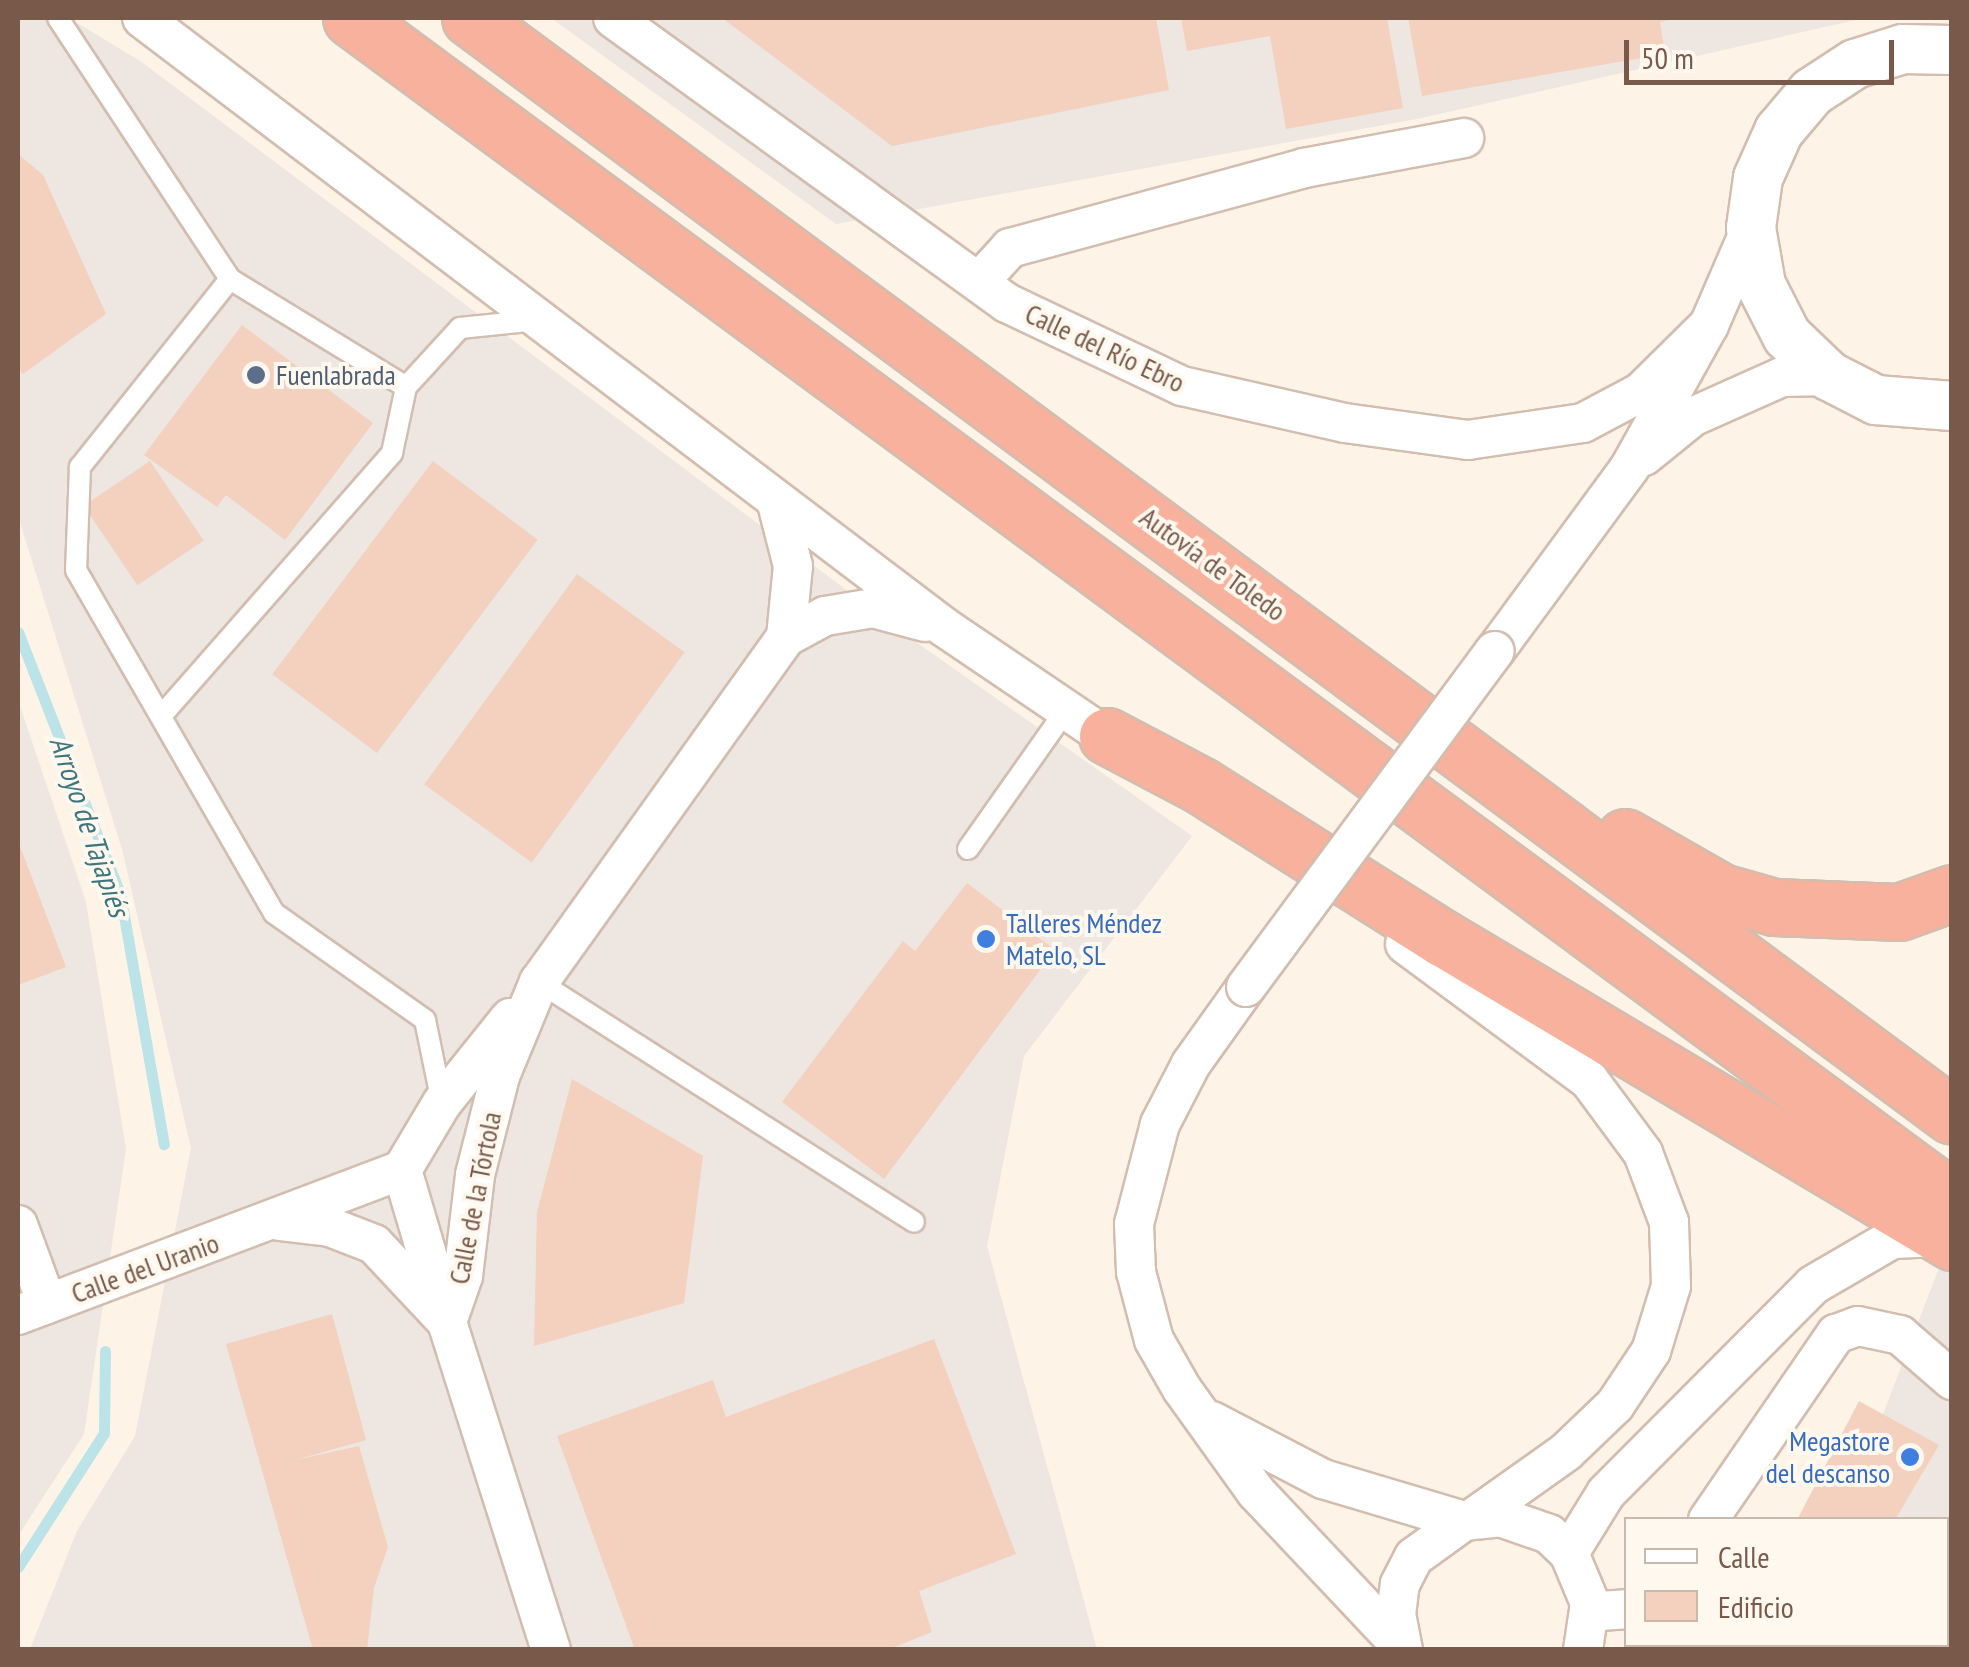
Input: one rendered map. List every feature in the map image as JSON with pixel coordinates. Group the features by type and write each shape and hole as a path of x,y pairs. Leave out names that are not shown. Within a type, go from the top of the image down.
{"highway":[{"path":"351,18 1846,1115 1948,1226"},
{"name":"Autovía de Toledo","path":"470,18 1423,718 1952,1116"},
{"path":"1423,718 1722,892 1835,914 1899,912 1952,893"},
{"path":"1086,723 1200,785 1948,1226"}],"street":[{"path":"142,18 944,627 1444,971 1589,1080 1642,1154 1669,1222 1671,1286 1650,1351 1616,1405 1566,1452 1469,1520 1437,1534 1407,1570 1396,1615 1402,1648"},
{"name":"Calle del Río Ebro","path":"613,18 979,282 1091,348 1182,386 1346,424 1468,440 1583,424 1641,392 1709,325"},
{"path":"1952,50 1916,34 1855,64 1812,92 1779,131 1758,178 1752,228 1760,285 1787,336 1828,376 1876,400 1952,406"},
{"path":"979,282 1010,248 1304,168 1464,138"},
{"path":"1402,1648 1256,1492 1208,1418 1182,1389 1154,1340 1136,1272 1134,1224 1160,1124 1191,1064 1630,467 1709,325 1752,228"},
{"path":"1630,467 1692,418 1782,378 1828,376"},
{"path":"776,500 792,566 786,637"},
{"name":"Calle de la Tórtola","path":"551,1650 447,1322 462,1276 476,1175 500,1076 540,982 786,637 824,616 873,608 944,627"},
{"path":"447,1322 402,1170 442,1104 540,982"},
{"name":"Calle del Uranio","path":"32,1309 402,1170"},
{"path":"272,1220 330,1228 374,1244 447,1322"},
{"path":"18,1224 32,1309"},
{"path":"1569,1553 1606,1493 1813,1285 1892,1239 1948,1226"},
{"path":"1710,1517 1820,1349 1847,1330 1879,1328 1900,1335 1952,1380"},
{"path":"1208,1418 1323,1479 1469,1520 1526,1522 1569,1553 1593,1632 1624,1638"},
{"path":"1724,1517 1757,1450"}],"lane":[{"path":"58,18 230,279 406,386"},
{"path":"230,279 80,467 76,570 274,913 426,1020 442,1104"},
{"path":"162,715 392,453 406,386 460,328 538,320"},
{"path":"968,849 1086,723"},
{"path":"540,982 914,1222"}],"shaded area":[{"path":"18,18 69,18 140,61 916,642 1192,836 1024,1056 987,1246 1097,1649 30,1649 77,1531 135,1436 191,1148 122,849 18,516"},
{"path":"551,18 1865,18 1417,119 836,224"},
{"path":"18,700 86,902 126,1149 84,1434 18,1536"},
{"path":"1945,1252 1952,1257 1951,1649 1793,1650 1949,1647 1949,1517 1844,1517"}],"building":[{"path":"722,18 1156,18 1169,90 892,146"},
{"path":"1181,18 1387,18 1403,108 1286,129 1270,36 1187,51"},
{"path":"1408,18 1674,19 1660,22 1665,54 1422,96"},
{"path":"18,154 43,175 106,314 23,374 18,368"},
{"path":"242,325 373,423 285,540 226,495 217,507 144,455"},
{"path":"150,461 204,541 137,585 84,506"},
{"path":"433,461 538,540 377,753 272,674"},
{"path":"577,574 685,652 532,863 424,784"},
{"path":"18,841 66,967 18,985"},
{"path":"967,883 1055,950 884,1179 782,1102 903,941 915,951"},
{"path":"572,1079 703,1156 684,1303 534,1346 537,1212"},
{"path":"332,1314 366,1440 295,1460 359,1446 388,1547 374,1588 367,1650 313,1650 226,1344"},
{"path":"934,1339 1016,1554 919,1591 932,1632 887,1650 635,1650 557,1436 713,1380 726,1417"},
{"path":"1859,1401 1939,1445 1897,1517 1799,1517"},
{"path":"1722,1647 1797,1647 1797,1650"}],"waterway":[{"name":"Arroyo de Tajapiés","path":"18,632 120,893 164,1144"},
{"name":"Arroyo de Tajapiés","path":"18,1567 104,1433 105,1351"}],"place":[{"name":"Fuenlabrada","path":"256,375"},
{"name":"Talleres Méndez Matelo, SL","path":"986,939"},
{"name":"Megastore del descanso","path":"1910,1457"}]}
